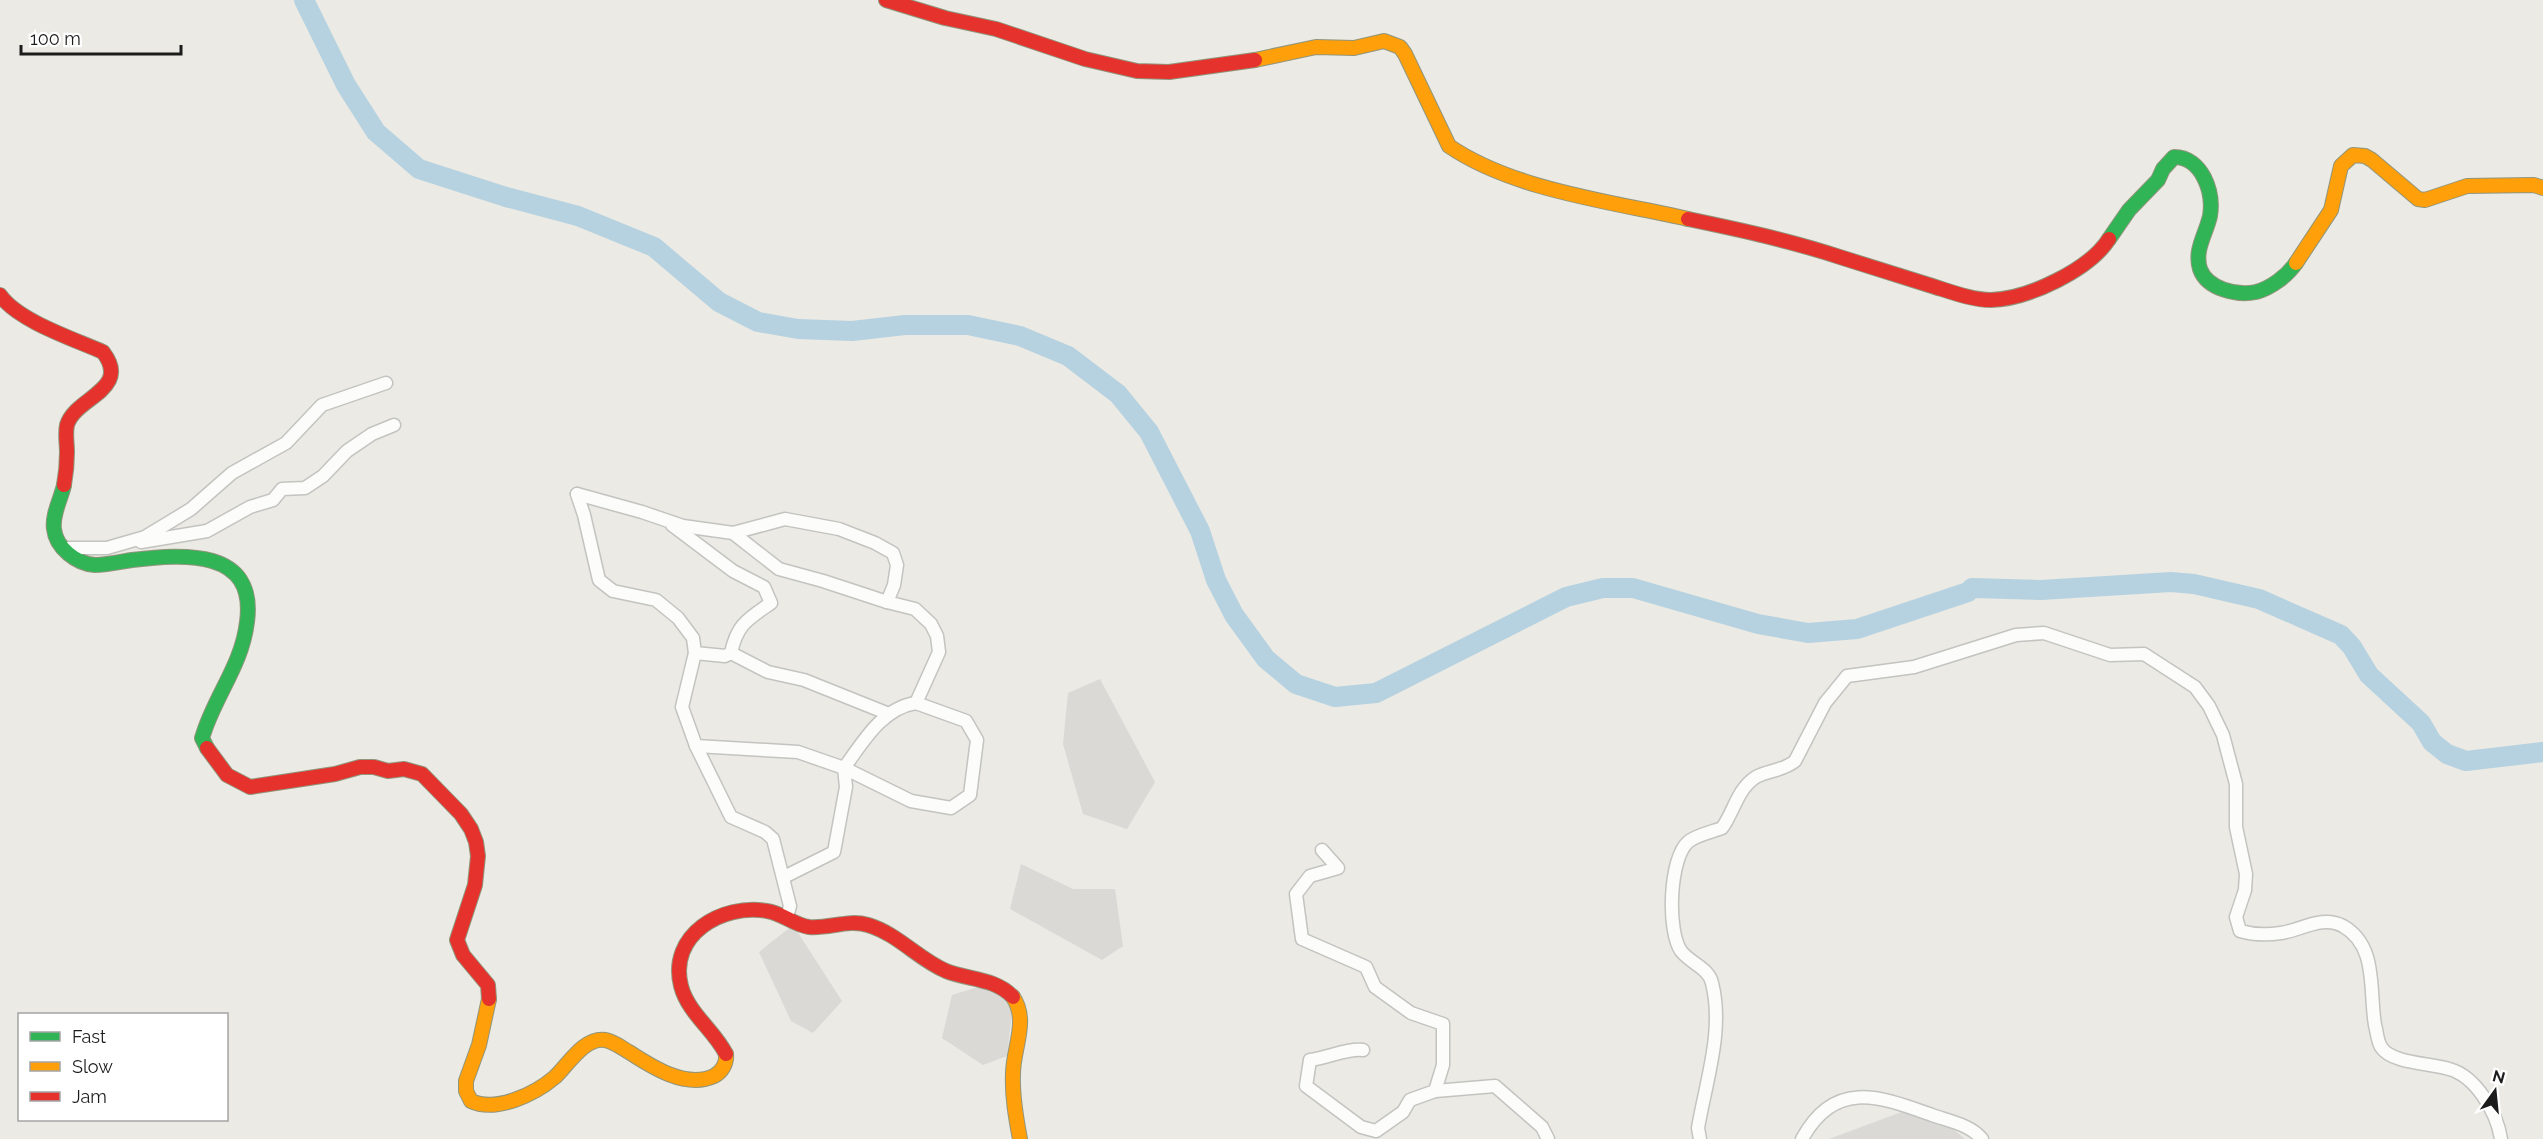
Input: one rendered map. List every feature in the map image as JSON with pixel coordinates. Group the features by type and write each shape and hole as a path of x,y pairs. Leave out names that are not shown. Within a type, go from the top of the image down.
{"street":[{"path":"886,0 945,18 996,29 1085,59 1137,71 1190,70 1316,47 1354,48 1384,41 1400,47 1405,54 1449,146 1461,156 1555,189 1794,242 1957,294 1988,300 2010,299 2044,286 2089,261 2102,250 2129,210 2158,180 2163,169 2174,157 2181,157 2196,166 2206,180 2210,215 2202,236 2198,259 2201,272 2208,282 2219,288 2235,292 2255,292 2282,280 2291,270 2331,210 2341,166 2353,155 2365,156 2372,160 2418,199 2425,200 2467,186 2534,184 2543,188"},
{"path":"0,295 5,302 28,317 103,352 111,362 112,369 101,394 69,418 66,433 66,475 54,519 55,539 80,561 95,565 181,557 217,563 239,575 248,595 248,622 234,669 223,694 212,710 202,738 212,755 234,781 250,787 335,774 360,767 374,766 388,771 412,770 422,774 472,831 478,853 474,890 457,940 461,955 490,986 477,1052 466,1082 466,1093 476,1105 494,1106 548,1082 590,1043 598,1039 608,1040 662,1071 687,1079 700,1081 710,1079 720,1072 726,1063 727,1055 685,999 680,985 679,973 683,950 703,925 722,914 751,908 787,917 808,927 853,923 869,926 889,934 946,970 985,980 1006,991 1019,1007 1022,1017 1015,1048 1012,1081 1020,1139"},
{"path":"107,548 145,537 191,509 232,473 286,443 322,405 386,383"},
{"path":"63,548 107,548 207,531 250,507 273,500 282,489 305,488 323,476 347,451 372,434 394,425"},
{"path":"787,917 790,906 773,839 765,832 731,818 696,746 682,707 695,653 693,638 683,624 656,600 614,591 599,580 585,515 577,494 683,526 733,533 785,519 839,529 875,543 893,553 896,558 894,585 887,602"},
{"path":"663,519 733,571 764,587 771,603 749,618 735,635 731,653"},
{"path":"733,533 779,569 915,609 931,624 937,636 939,652 916,703"},
{"path":"1700,1139 1698,1128 1715,1040 1714,1001 1712,982 1708,973 1681,951 1674,935 1673,897 1677,867 1683,848 1690,840 1722,828 1748,783 1766,773 1788,767 1795,761 1825,703 1847,676 1914,667 2016,635 2030,633 2061,637 2110,655 2144,654 2194,687 2209,706 2223,735 2236,784 2236,827 2246,874 2245,890 2236,917 2240,931 2257,934 2280,933 2318,922 2328,922 2349,930 2365,946 2369,958 2371,1001 2381,1047 2398,1058 2452,1069 2478,1088 2499,1127 2501,1139"},
{"path":"695,653 725,656 731,653"},
{"path":"731,653 768,672 804,680 888,714"},
{"path":"696,746 798,752 844,768 911,801 951,808 970,795 976,740 966,721 916,703 908,704 888,714 868,735 844,768 846,787 834,852 784,877"},
{"path":"1322,850 1338,868 1310,876 1296,894 1302,939 1366,967 1375,987 1411,1013 1443,1024 1443,1065 1435,1091"},
{"path":"1363,1050 1353,1049 1333,1056 1310,1060 1306,1086 1361,1127 1377,1131 1403,1112 1410,1100 1435,1091 1495,1086 1542,1127 1548,1139"},
{"path":"1802,1139 1808,1128 1833,1105 1851,1098 1874,1097 1905,1105 1970,1129 1982,1139"}],"shaded area":[{"path":"1100,679 1155,782 1127,829 1083,814 1063,744 1068,693"},
{"path":"1021,864 1073,889 1115,889 1123,946 1102,960 1010,909"},
{"path":"793,925 842,1001 813,1033 791,1021 759,952"},
{"path":"988,984 1013,1005 1007,1056 983,1065 942,1038 952,995"},
{"path":"1923,1104 1965,1139 1829,1139"}],"waterway":[{"path":"304,0 346,85 376,132 419,169 506,197 578,216 654,247 719,302 758,322 798,329 852,331 905,325 968,325 1020,336 1068,356 1118,394 1149,432 1200,531 1216,580 1234,615 1266,659 1296,684 1335,697 1376,693 1566,597 1603,588 1633,588 1758,624 1808,633 1857,629 1968,592 1972,588 2041,590 2171,582 2194,584 2259,599 2341,635 2352,647 2369,675 2421,723 2432,742 2447,754 2466,761 2543,752"}],"traffic: fast":[{"path":"2109,239 2129,210 2158,180 2163,169 2174,157 2184,159 2199,169 2208,187 2210,216 2198,255 2200,269 2209,282 2232,292 2256,292 2278,281 2296,263"},
{"path":"64,485 55,512 54,529 63,548 81,562 95,565 152,558 193,557 212,561 228,568 240,580 247,598 247,622 235,665 209,718 202,738 207,748"}],"traffic: slow":[{"path":"1255,60 1316,47 1354,48 1384,41 1400,47 1405,54 1449,146 1503,174 1533,184 1564,193 1688,219"},
{"path":"2296,263 2331,210 2341,166 2353,155 2365,156 2372,160 2418,199 2425,200 2467,186 2534,185 2543,188"},
{"path":"1013,997 1020,1016 1013,1082 1020,1139"},
{"path":"489,999 479,1045 466,1081 466,1091 471,1101 481,1104 503,1103 537,1090 555,1077 583,1047 597,1040 611,1042 659,1070 692,1080 717,1074 725,1064 726,1054"}],"traffic: jam":[{"path":"886,0 945,18 996,29 1085,59 1137,71 1169,72 1255,60"},
{"path":"1688,219 1786,241 1960,295 1991,300 2022,294 2056,281 2087,261 2109,239"},
{"path":"0,295 8,304 33,321 103,352 110,365 111,376 106,384 72,415 67,425 64,485"},
{"path":"207,748 227,775 250,787 335,774 360,767 374,767 388,771 404,769 422,774 461,814 476,842 478,856 475,885 457,940 463,955 488,985 489,999"},
{"path":"726,1054 684,996 679,968 683,952 691,938 702,926 733,912 767,911 809,927 853,923 868,925 889,934 946,971 998,986 1013,997"}]}
